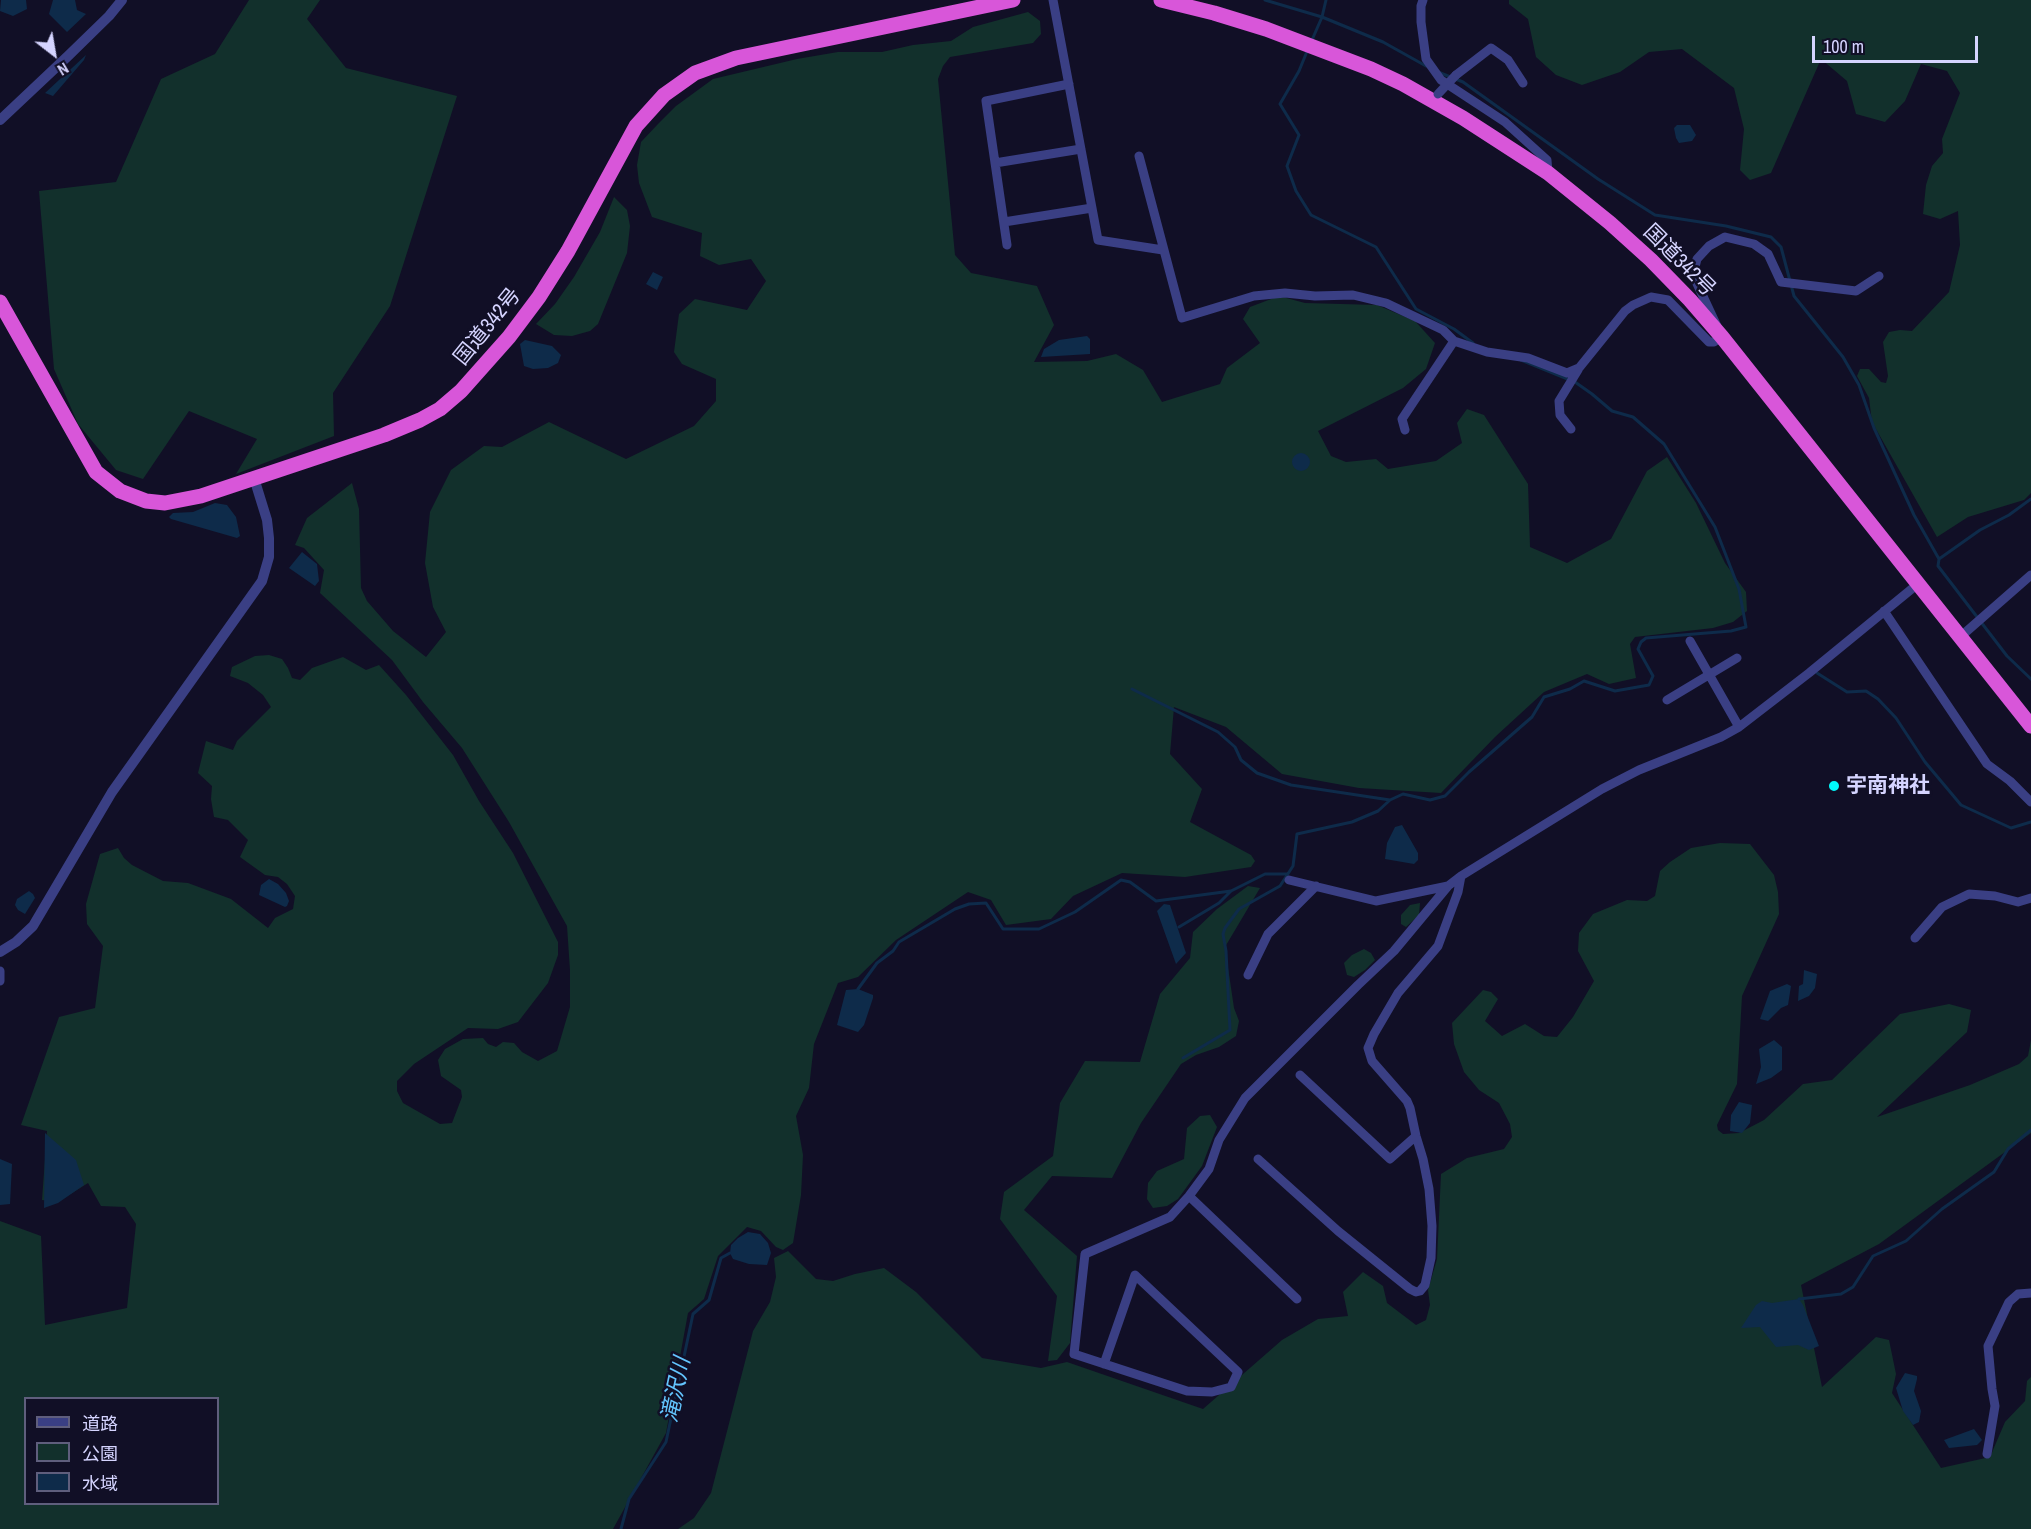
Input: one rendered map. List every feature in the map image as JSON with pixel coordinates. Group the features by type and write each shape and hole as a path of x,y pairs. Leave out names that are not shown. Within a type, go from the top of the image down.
{"highway":[{"name":"国道342号","path":"0,302 96,472 120,492 146,501 165,503 201,496 384,435 440,409 461,391 509,337 539,297 568,251 636,126 664,95 695,73 735,58 978,3 1013,0"},
{"name":"国道342号","path":"1161,0 1225,16 1314,47 1435,97 1548,173 1610,223 1651,260 1722,337 2031,726"}],"street":[{"path":"0,120 109,16 122,0"},
{"path":"1053,0 1098,240 1163,250"},
{"path":"1423,0 1421,22 1426,59 1441,80 1505,122 1547,160 1548,173"},
{"path":"1435,97 1456,75 1491,48 1508,60 1522,83"},
{"path":"1007,245 986,101 1069,84"},
{"path":"995,163 1081,149"},
{"path":"1140,156 1182,318 1254,296 1285,293 1315,296 1353,295 1386,303 1443,330 1454,341 1487,352 1528,358 1567,373 1579,368"},
{"path":"1004,222 1092,208"},
{"path":"1570,429 1560,415 1559,401 1579,368 1625,311 1633,305 1652,297 1668,300 1709,342 1722,337 1693,275 1697,259 1709,246 1725,237 1754,244 1768,254 1781,282 1856,291 1879,276"},
{"path":"1405,429 1402,419 1454,341"},
{"path":"0,952 16,942 33,926 112,792 262,581 269,557 269,538 267,520 254,478"},
{"path":"1959,638 2031,575"},
{"path":"1104,1364 1135,1275 1238,1372 1231,1387 1212,1392 1187,1391 1104,1364 1074,1354 1085,1254 1170,1217 1190,1196 1209,1169 1219,1140 1245,1098 1394,951 1448,886 1602,789 1639,770 1721,737 1739,727 1919,584"},
{"path":"1884,611 1987,764 2010,781 2031,802"},
{"path":"1690,641 1739,727"},
{"path":"1667,700 1737,658"},
{"path":"1258,1159 1338,1231 1416,1292 1425,1285 1431,1258 1432,1226 1429,1189 1423,1159 1407,1101 1372,1061 1368,1048 1398,993 1438,946 1458,892 1461,876"},
{"path":"1289,880 1376,901 1448,886"},
{"path":"1248,975 1268,934 1316,886"},
{"path":"1914,938 1942,907 1969,894 1995,896 2019,902 2031,898"},
{"path":"0,971 0,981"},
{"path":"1300,1075 1390,1159 1416,1136"},
{"path":"1190,1196 1297,1299"},
{"path":"1987,1454 1995,1406 1988,1346 2008,1302 2018,1293 2031,1293"}],"green space":[{"path":"249,0 320,0 307,19 346,68 457,96 390,306 333,393 334,436 236,474 257,439 189,411 143,479 116,470 78,424 54,369 39,191 116,182 161,79 215,54"},
{"path":"1509,0 2031,0 2031,493 2024,500 1968,517 1937,537 1872,422 1869,398 1857,376 1860,369 1869,369 1881,382 1886,383 1888,376 1883,342 1889,332 1912,331 1949,292 1960,245 1958,211 1940,219 1923,214 1926,185 1932,166 1943,153 1942,139 1960,93 1947,71 1921,64 1905,101 1885,122 1856,114 1847,81 1821,59 1771,173 1750,180 1740,170 1744,129 1734,88 1682,49 1649,52 1620,72 1582,85 1556,75 1536,57 1528,19 1509,4"},
{"path":"1028,12 1040,21 1041,34 1033,43 950,57 943,66 938,79 955,255 971,273 1037,286 1054,325 1034,362 1087,361 1116,354 1143,370 1162,402 1220,384 1227,368 1260,343 1243,319 1250,307 1279,296 1305,303 1377,305 1415,321 1435,343 1426,369 1403,388 1318,431 1331,456 1346,462 1376,459 1388,469 1436,461 1462,443 1457,423 1467,409 1484,415 1528,484 1530,547 1567,563 1611,539 1647,471 1667,457 1696,503 1725,563 1746,592 1747,611 1733,622 1713,628 1635,637 1630,644 1636,678 1609,684 1587,674 1544,692 1495,737 1441,793 1359,788 1282,774 1226,727 1174,707 1170,754 1202,789 1190,822 1251,855 1255,861 1251,867 1185,877 1122,873 1073,896 1051,919 1006,925 991,900 968,892 896,940 858,977 838,983 814,1044 809,1088 796,1116 803,1155 801,1195 793,1243 783,1250 776,1247 761,1231 747,1227 718,1256 704,1299 688,1313 666,1433 613,1529 0,1529 0,1221 41,1236 45,1325 127,1308 136,1224 125,1207 101,1206 88,1183 58,1202 42,1200 47,1131 21,1125 59,1017 95,1008 103,946 87,924 86,904 100,854 118,848 132,865 163,881 188,883 231,899 268,928 275,918 293,909 295,896 287,884 278,877 265,875 240,857 248,840 228,820 214,817 211,799 212,786 198,773 206,741 233,750 237,741 271,707 263,695 248,683 230,676 232,667 255,656 269,655 282,659 292,678 300,680 312,668 343,657 366,670 379,665 406,695 453,755 479,801 513,853 558,942 558,955 548,983 518,1022 498,1029 468,1028 414,1064 397,1081 397,1091 403,1103 440,1124 452,1123 462,1097 461,1090 441,1076 438,1060 445,1049 463,1039 483,1038 488,1044 496,1047 503,1042 514,1043 522,1052 538,1061 557,1051 570,1007 567,926 509,822 462,748 423,702 392,660 320,593 324,570 304,548 295,545 307,518 352,483 359,509 361,588 367,601 393,631 426,657 446,632 433,607 425,563 430,512 451,470 484,446 502,447 549,422 626,459 694,426 716,401 716,379 682,364 674,352 679,314 695,299 747,310 766,281 751,259 719,265 700,256 702,233 652,217 639,183 637,165 641,142 676,106 713,79 797,59 838,52 882,52 913,45 951,41 973,27"},
{"path":"614,197 627,210 630,226 627,253 598,324 590,331 572,336 554,335 536,324 555,304 574,277 600,232"},
{"path":"1720,843 1750,844 1774,875 1778,892 1779,914 1742,996 1737,1084 1717,1125 1718,1130 1723,1134 1739,1133 1764,1120 1803,1084 1832,1080 1900,1014 1949,1004 1971,1010 1967,1032 1877,1117 1970,1085 2019,1064 2028,1056 2031,1040 2031,1133 1879,1244 1801,1285 1822,1387 1876,1337 1889,1340 1896,1374 1892,1393 1941,1468 1990,1457 2005,1422 2025,1401 2027,1381 2031,1377 2031,1529 678,1529 694,1518 711,1493 753,1331 770,1302 776,1277 774,1258 788,1251 816,1279 833,1281 884,1268 916,1292 982,1358 1041,1368 1067,1362 1203,1409 1282,1340 1318,1319 1348,1316 1343,1292 1363,1272 1383,1286 1387,1303 1416,1325 1426,1320 1430,1305 1428,1290 1437,1259 1441,1174 1467,1158 1504,1149 1512,1137 1510,1124 1499,1103 1479,1090 1464,1072 1454,1044 1452,1023 1483,990 1491,992 1498,999 1485,1021 1502,1036 1525,1024 1544,1036 1557,1037 1573,1017 1594,981 1578,951 1579,933 1593,914 1627,900 1647,901 1655,896 1660,871 1670,862 1691,848"},
{"path":"1248,886 1260,888 1225,947 1234,1008 1239,1021 1236,1036 1219,1047 1196,1055 1181,1064 1141,1123 1112,1178 1052,1176 1024,1210 1077,1256 1070,1343 1057,1360 1048,1361 1057,1296 1000,1219 1004,1192 1053,1156 1060,1103 1085,1061 1140,1062 1160,994 1190,958 1193,932 1217,909"},
{"path":"1420,903 1419,915 1406,927 1401,924 1401,915 1410,905"},
{"path":"1364,949 1371,953 1375,960 1354,977 1347,975 1344,963 1352,955"},
{"path":"1210,1115 1217,1127 1202,1166 1178,1199 1167,1206 1153,1208 1147,1199 1148,1183 1157,1171 1184,1159 1187,1128 1200,1116"}],"water":[{"path":"1,0 26,0 27,9 13,16 0,11"},
{"path":"53,0 75,0 77,10 86,14 67,32 49,14"},
{"path":"86,55 53,96 45,93"},
{"path":"1677,125 1690,125 1696,135 1692,141 1679,143 1674,128"},
{"path":"653,272 663,277 657,290 646,284"},
{"path":"1087,336 1090,339 1090,354 1041,357 1044,349 1059,340"},
{"path":"525,340 552,346 561,355 558,363 548,368 533,369 524,366 520,344"},
{"path":"1301,453 1307,456 1310,462 1307,468 1301,471 1295,468 1292,462 1295,456"},
{"path":"215,503 227,505 236,517 240,536 237,538 169,517 173,513 193,512"},
{"path":"302,552 317,564 319,581 315,586 289,568"},
{"path":"1402,825 1418,853 1418,860 1414,864 1385,859 1387,843 1395,827"},
{"path":"269,879 278,884 286,893 289,901 287,906 259,895 261,885"},
{"path":"29,891 35,898 25,914 15,905 17,899"},
{"path":"1164,904 1170,905 1186,953 1176,964 1157,911"},
{"path":"1804,970 1817,974 1815,988 1809,996 1798,1001 1799,986 1803,984"},
{"path":"1787,984 1791,986 1788,1005 1781,1008 1768,1021 1760,1019 1770,991"},
{"path":"858,989 873,995 873,998 864,1025 858,1032 837,1025 846,990"},
{"path":"1774,1040 1782,1047 1782,1070 1771,1078 1756,1084 1761,1067 1759,1049"},
{"path":"1739,1102 1752,1105 1750,1123 1742,1133 1730,1131 1731,1115"},
{"path":"45,1133 76,1160 84,1185 58,1203 44,1208"},
{"path":"0,1159 12,1164 10,1204 0,1205"},
{"path":"748,1232 760,1234 768,1243 771,1253 767,1265 749,1264 733,1259 730,1253 731,1245"},
{"path":"1799,1299 1819,1346 1809,1350 1798,1345 1776,1347 1760,1327 1741,1328 1756,1305 1762,1301 1772,1303"},
{"path":"1905,1373 1917,1376 1914,1391 1921,1411 1919,1422 1913,1425 1903,1411 1896,1388"},
{"path":"1974,1429 1982,1440 1977,1445 1949,1448 1944,1440"}],"waterway":[{"path":"1265,0 1322,17 1383,42 1426,66"},
{"path":"1312,40 1322,17 1326,0"},
{"path":"1308,49 1299,71 1280,104 1299,135 1287,166 1296,191 1311,215 1376,247 1416,309 1454,329 1473,343"},
{"path":"1438,72 1463,82 1598,179 1655,215 1726,226 1771,237 1781,247 1794,296 1843,357 1859,385 1874,428 1914,515 1939,559 1938,566 2007,656 2031,679"},
{"path":"1132,689 1218,732 1235,747 1241,760 1257,773 1291,785 1390,800 1403,794 1430,800 1445,796 1532,717 1544,697 1570,689 1584,681 1615,691 1649,685 1653,676 1638,649 1646,638 1731,631 1746,627 1739,589 1715,527 1664,444 1633,417 1612,411 1575,382 1521,360"},
{"path":"1939,559 1980,530 2009,515 2031,499"},
{"path":"1817,673 1847,692 1866,691 1878,699 1896,718 1925,762 1961,805 2011,828 2031,822"},
{"path":"1183,1058 1230,1030 1223,934 1225,928 1239,909 1280,886 1293,866 1297,834 1352,822 1378,811 1390,800"},
{"path":"1179,927 1219,903 1231,891 1265,874 1287,874"},
{"path":"858,989 877,963 893,951 899,942 955,909 969,904 986,903 1003,929 1039,929 1075,912 1121,880 1130,882 1156,901 1231,891"},
{"path":"1799,1299 1841,1294 1853,1287 1873,1256 1906,1241 1942,1209 1994,1172 2008,1149 2031,1130"},
{"name":"滝沢川","path":"621,1529 629,1499 666,1442 693,1314 709,1300 721,1258 730,1253"}],"place":[{"name":"宇南神社","path":"1834,786"}]}
